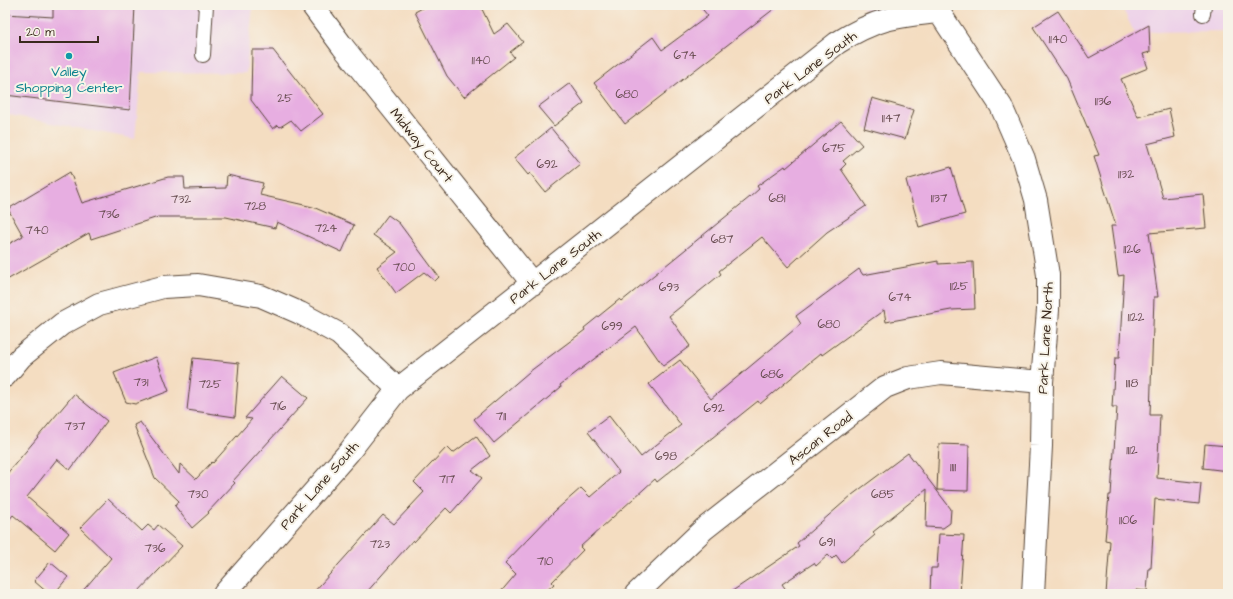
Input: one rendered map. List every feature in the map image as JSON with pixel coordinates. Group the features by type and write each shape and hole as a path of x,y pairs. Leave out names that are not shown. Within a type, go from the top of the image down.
{"street":[{"name":"Midway Court","path":"312,5 343,47 533,284"},
{"name":"Park Lane South","path":"224,594 350,452 398,389 533,284 836,43 899,10 939,8"},
{"name":"Park Lane North","path":"939,8 1000,106 1024,159 1036,200 1048,275 1048,310 1042,382 1041,446 1033,594"},
{"path":"5,376 21,357 62,324 99,304 163,287 198,285 261,296 300,313 339,334 398,389"},
{"name":"Ascan Road","path":"646,591 704,529 885,387 908,378 941,373 1042,382"}],"lane":[{"path":"203,55 206,5"}],"shaded area":[{"path":"5,5 253,5 246,73 141,72 135,139 5,114"},
{"path":"860,5 893,5 893,8 871,15"},
{"path":"1121,5 1228,5 1228,31 1134,32"}],"building":[{"name":"Valley Shopping Center","path":"53,5 135,5 130,110 5,95 5,14 53,17"},
{"path":"428,5 480,5 494,34 508,24 523,42 510,52 514,57 464,97 447,76 415,12"},
{"path":"699,5 779,5 625,124 594,83 653,37 662,50 708,16"},
{"path":"1058,11 1089,58 1149,25 1150,52 1143,54 1148,68 1121,79 1138,117 1169,109 1175,137 1147,144 1163,198 1203,194 1206,228 1149,233 1158,297 1154,297 1150,415 1160,415 1157,478 1201,483 1199,504 1155,499 1151,568 1149,568 1147,591 1136,590 1136,594 1106,594 1110,541 1105,540 1109,495 1111,495 1117,407 1112,407 1115,358 1119,358 1124,275 1118,276 1111,226 1116,226 1094,156 1099,155 1067,79 1033,27"},
{"path":"252,50 273,50 323,114 301,131 291,120 280,127 278,125 273,129 251,100"},
{"path":"570,83 584,103 554,126 538,107"},
{"path":"872,98 914,110 905,139 864,128"},
{"path":"841,121 862,145 843,161 846,164 841,169 866,206 827,232 788,267 762,237 719,271 721,274 669,316 690,346 663,366 636,327 560,385 561,387 494,443 474,419 529,372 585,330 584,328 620,299 622,301 750,197 759,189 757,186 785,166 786,168"},
{"path":"551,128 580,164 545,192 530,173 528,175 514,158"},
{"path":"951,167 965,214 919,227 906,180"},
{"path":"70,172 82,203 168,177 184,177 185,189 226,188 227,175 263,183 260,195 313,207 354,225 342,252 277,222 275,228 226,217 158,217 91,239 89,233 5,281 5,246 23,236 8,209"},
{"path":"388,215 399,223 439,277 435,281 424,272 396,293 377,267 397,252 373,235"},
{"path":"938,261 938,264 973,262 975,309 951,310 886,322 884,310 822,355 821,353 760,404 758,401 657,482 655,479 580,547 583,550 552,582 554,584 543,594 499,594 516,574 505,563 555,511 581,488 590,497 619,472 588,432 609,416 641,457 681,425 649,384 680,360 711,399 801,324 796,316 859,269 863,275"},
{"path":"156,357 169,391 135,404 126,402 114,373"},
{"path":"193,358 239,363 235,417 187,410"},
{"path":"282,376 308,398 233,481 235,483 208,512 209,513 192,528 175,506 179,501 155,478 134,425 140,422 179,474 180,464 196,479 212,462 213,463 252,419 245,418"},
{"path":"74,394 107,421 70,470 57,459 27,497 69,533 55,550 13,515 5,525 5,476"},
{"path":"476,436 490,456 472,470 482,478 451,513 446,508 414,542 413,540 365,594 312,594 383,515 394,524 424,492 414,482 447,447 453,453"},
{"path":"939,444 969,445 968,491 937,490"},
{"path":"1205,444 1228,446 1228,471 1203,468"},
{"path":"908,453 951,509 950,523 943,528 926,527 927,489 873,532 875,535 842,563 836,555 832,559 828,555 816,566 814,563 782,584 789,594 728,594 799,546 797,543 852,495"},
{"path":"108,499 142,531 148,525 154,530 158,525 182,546 136,594 80,594 111,558 80,528"},
{"path":"939,534 964,535 960,594 930,594 931,568 937,568"},
{"path":"50,562 68,577 54,594 49,594 34,581"}],"place":[{"name":"Valley Shopping Center","path":"69,56"}]}
